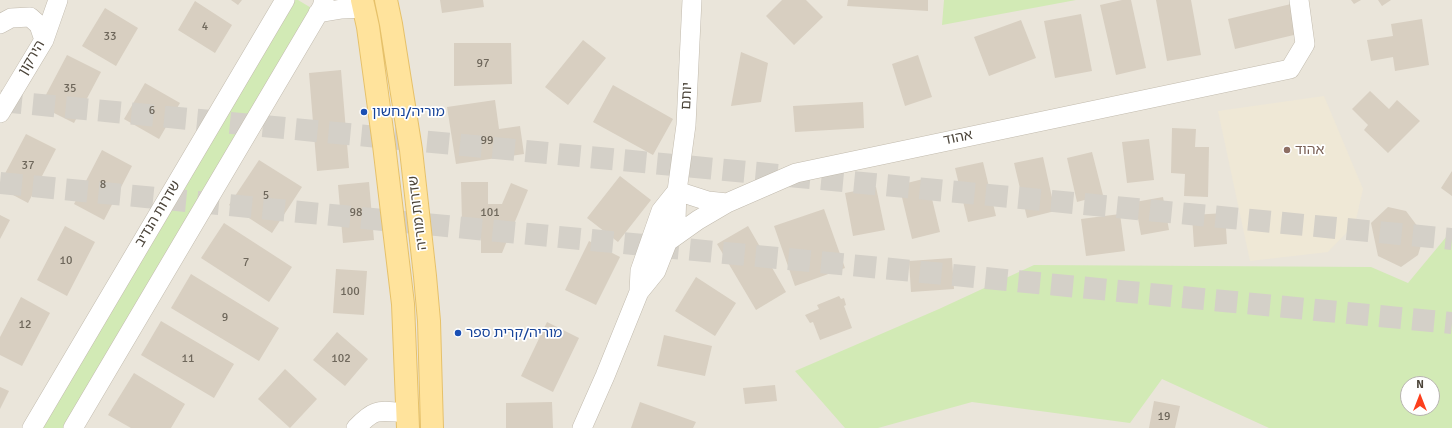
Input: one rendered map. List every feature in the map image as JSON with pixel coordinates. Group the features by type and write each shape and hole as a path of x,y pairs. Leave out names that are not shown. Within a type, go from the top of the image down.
{"main road":[{"name":"שדרות מוריה","path":"386,0 410,150 425,276 429,322 432,428"},
{"name":"שדרות מוריה","path":"363,4 384,145 403,304 407,421"}],"street":[{"name":"הירקון","path":"0,112 44,40 58,0"},
{"name":"שדרות הנדיב","path":"32,428 285,0"},
{"name":"יותם","path":"582,428 639,292 656,271 676,220 677,192 686,125 692,0"},
{"name":"אהוד","path":"677,192 708,201 727,203 796,173 1290,69 1305,44 1299,0"},
{"path":"73,428 321,6 342,9 363,4"},
{"path":"0,24 11,18 30,17 39,25 44,40"},
{"name":"יותם","path":"639,292 640,271 661,211 677,192"},
{"path":"667,242 698,220 727,203"},
{"path":"356,428 365,418 383,411 407,421"}],"shaded area":[{"path":"0,0 1452,0 1452,428 0,428"},
{"name":"אהוד","path":"1324,96 1363,189 1355,224 1328,252 1250,261 1218,111"}],"green space":[{"path":"294,0 298,0 313,9 64,428 39,428"},
{"path":"944,0 1076,0 942,25"},
{"path":"1447,236 1452,239 1452,428 1269,428 1162,379 1130,423 972,402 878,428 845,428 795,371 939,309 1034,265 1371,267 1408,283"}],"building":[{"path":"231,0 242,0 238,5"},
{"path":"440,0 483,0 484,7 442,13"},
{"path":"782,0 806,0 823,17 794,45 766,16"},
{"path":"848,0 928,0 928,11 847,6"},
{"path":"1122,0 1131,0 1146,68 1116,75 1100,5"},
{"path":"1156,0 1191,0 1201,55 1167,61"},
{"path":"1351,0 1361,0 1354,4"},
{"path":"1378,0 1391,0 1382,6"},
{"path":"195,1 232,25 215,53 178,30"},
{"path":"1291,4 1298,34 1235,49 1228,19"},
{"path":"105,8 138,28 116,66 82,46"},
{"path":"1081,14 1092,71 1055,78 1044,21"},
{"path":"1422,19 1429,65 1395,71 1393,57 1371,61 1367,40 1393,36 1391,24"},
{"path":"1021,20 1036,58 989,76 974,37"},
{"path":"583,40 606,58 568,105 545,87"},
{"path":"454,43 511,43 512,84 454,86"},
{"path":"741,52 768,63 761,102 731,106"},
{"path":"67,55 101,72 74,123 40,106"},
{"path":"918,55 932,97 905,106 892,64"},
{"path":"341,70 349,168 317,171 309,73"},
{"path":"145,83 180,103 159,139 124,119"},
{"path":"613,85 673,119 653,155 593,122"},
{"path":"1370,91 1389,109 1397,100 1420,121 1388,153 1364,130 1368,125 1352,109"},
{"path":"495,100 499,129 520,126 524,154 456,164 447,107"},
{"path":"863,102 864,128 795,132 793,106"},
{"path":"1172,128 1196,129 1195,147 1209,147 1208,197 1184,196 1185,174 1171,173"},
{"path":"26,134 56,149 28,203 0,188 0,183"},
{"path":"1149,139 1154,180 1127,183 1122,142"},
{"path":"102,150 132,166 104,220 74,204"},
{"path":"1092,152 1103,195 1077,202 1067,158"},
{"path":"1043,157 1055,211 1027,218 1014,163"},
{"path":"259,160 302,187 272,233 229,205"},
{"path":"983,162 996,216 968,222 955,168"},
{"path":"1452,171 1452,196 1441,188"},
{"path":"620,176 651,200 618,242 587,218"},
{"path":"927,178 940,232 912,239 899,185"},
{"path":"369,182 374,240 343,243 338,185"},
{"path":"461,182 488,182 488,204 502,204 511,183 528,190 502,253 481,253 481,222 462,222"},
{"path":"876,187 885,230 853,236 845,193"},
{"path":"1163,197 1169,230 1141,235 1135,202"},
{"path":"1388,207 1406,211 1424,235 1418,255 1401,267 1378,256 1371,223"},
{"path":"824,209 845,268 795,286 774,226"},
{"path":"1225,213 1227,244 1194,247 1192,215"},
{"path":"1120,214 1125,251 1086,256 1081,219"},
{"path":"0,215 10,220 0,239"},
{"path":"224,223 292,267 269,302 201,258"},
{"path":"65,226 95,242 67,296 37,280"},
{"path":"748,226 786,292 756,310 717,244"},
{"path":"589,241 620,257 596,305 565,290"},
{"path":"952,258 954,289 911,292 909,261"},
{"path":"336,269 367,271 364,315 333,313"},
{"path":"191,274 279,328 259,361 171,308"},
{"path":"696,277 736,303 715,336 675,311"},
{"path":"839,296 841,299 844,298 846,305 844,306 852,328 820,340 813,322 810,323 805,315 819,309 817,305"},
{"path":"21,297 50,313 22,366 0,355 0,337"},
{"path":"161,321 234,364 214,398 141,355"},
{"path":"547,322 579,338 553,392 521,376"},
{"path":"337,332 368,359 345,386 313,360"},
{"path":"664,335 712,346 705,376 657,366"},
{"path":"285,369 317,399 290,428 258,399"},
{"path":"134,373 185,404 171,428 131,428 108,415"},
{"path":"775,385 777,401 745,404 743,388"},
{"path":"0,387 9,391 0,409"},
{"path":"1154,401 1180,406 1175,428 1149,428"},
{"path":"552,402 553,428 506,428 506,403"},
{"path":"640,402 696,422 693,428 631,428"}],"tunnel":[{"path":"0,101 1452,239"},
{"path":"0,183 1452,323"}],"place":[{"name":"מוריה/נחשון","path":"364,112"},
{"name":"אהוד","path":"1287,150"},
{"name":"מוריה/קרית ספר","path":"458,333"}]}
